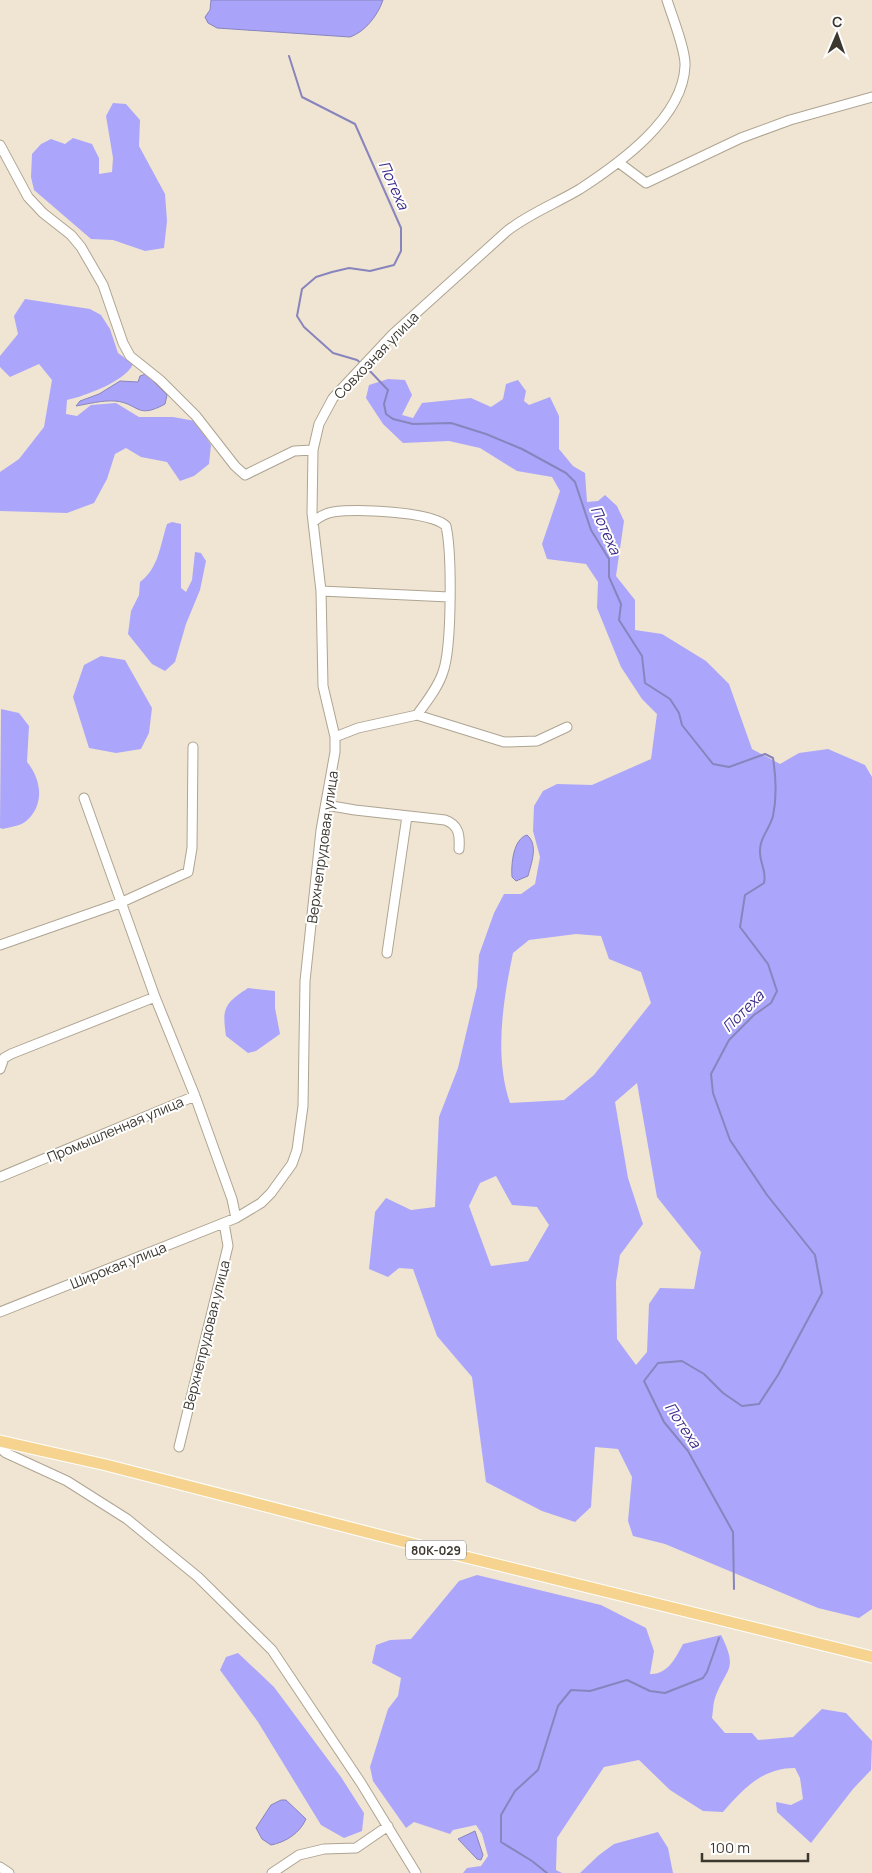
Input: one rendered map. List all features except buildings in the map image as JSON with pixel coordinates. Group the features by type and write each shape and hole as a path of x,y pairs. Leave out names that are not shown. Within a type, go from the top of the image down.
{"main road":[{"name":"80К-029","path":"0,1441 106,1465 417,1545 872,1657"}],"street":[{"name":"Совхозная улица","path":"313,450 319,424 333,398 393,334 507,231 524,218 579,189 618,162 664,120 683,86 686,64 667,0"},
{"path":"618,162 646,183 691,160 749,135 790,120 872,97"},
{"path":"0,145 28,196 43,214 72,235 81,247 102,285 123,343 130,356 160,380 196,416 235,466 245,474 294,451 313,450"},
{"name":"Верхнепрудовая улица","path":"236,1218 261,1203 287,1172 297,1150 303,1106 305,980 314,887 333,769 335,737 323,686 321,591 313,522 313,450"},
{"path":"313,522 322,515 332,512 364,510 382,511 442,522 446,526 449,538 449,597 445,668 429,699 417,715"},
{"path":"321,591 449,597"},
{"path":"335,737 358,728 417,715 504,742 538,741 567,727"},
{"path":"0,945 120,903 188,872 192,848 193,747"},
{"path":"84,798 155,997 195,1096"},
{"path":"326,804 453,823 458,829 460,838 459,849"},
{"path":"387,953 399,882 407,816"},
{"path":"0,1069 4,1058 11,1054 155,997"},
{"name":"Промышленная улица","path":"0,1177 195,1096 232,1199 236,1218"},
{"name":"Широкая улица","path":"0,1312 236,1218"},
{"name":"Верхнепрудовая улица","path":"179,1447 228,1246 224,1223"},
{"path":"0,1448 6,1453 67,1481 127,1519 205,1584 272,1650 388,1826 416,1873"},
{"path":"272,1873 299,1855 324,1849 356,1848 388,1826"},
{"path":"0,1867 9,1873"}],"shaded area":[{"path":"211,0 383,0 370,22 356,35 350,37 217,28 208,23 205,17 210,10"},
{"path":"113,103 126,104 140,120 139,146 165,194 167,221 164,248 145,251 113,240 91,239 34,190 31,177 32,154 41,144 51,139 65,144 73,138 92,144 99,158 99,174 112,172 113,158 106,116"},
{"path":"25,299 90,309 101,315 110,329 118,353 133,364 129,370 114,382 67,400 66,414 77,416 91,405 116,403 139,417 173,417 195,421 211,445 209,464 194,476 180,481 167,462 141,457 126,448 115,454 107,479 94,503 67,513 0,511 0,472 19,459 44,427 52,380 39,364 10,377 0,367 0,356 18,334 14,316"},
{"path":"146,374 167,395 165,404 156,409 143,411 123,402 115,401 76,406 80,401 99,394 120,381 138,382 140,376"},
{"path":"388,379 405,380 412,395 402,415 413,418 422,403 471,398 491,407 503,399 506,384 518,380 526,391 524,401 529,405 550,397 559,416 559,449 573,466 585,473 587,502 598,501 605,495 617,506 624,521 616,576 635,600 635,630 662,634 706,661 729,684 752,749 780,764 799,753 828,749 865,765 872,777 872,1609 859,1618 818,1608 665,1544 633,1536 628,1521 632,1477 618,1449 595,1447 591,1507 575,1522 542,1511 486,1482 472,1377 437,1336 413,1269 399,1268 388,1277 369,1269 375,1212 386,1198 411,1210 435,1207 439,1117 458,1068 477,987 479,955 494,913 504,894 521,894 535,884 540,857 533,831 534,806 543,791 557,784 592,785 651,759 657,714 642,699 621,667 597,608 598,582 586,564 547,559 542,544 560,491 552,477 517,471 480,448 449,441 403,443 383,424 366,398 369,385","holes":["576,934 601,936 609,959 641,972 651,1003 594,1075 564,1100 510,1103 505,1085 501,1048 503,1009 513,953 529,940","637,1083 657,1197 701,1252 694,1289 660,1288 649,1304 647,1352 636,1365 617,1339 616,1282 620,1255 643,1224 628,1178 615,1102","496,1176 512,1205 537,1207 549,1225 528,1261 491,1266 469,1206 480,1183"]},
{"path":"172,522 181,524 181,588 186,592 192,580 195,552 201,553 206,561 200,590 186,624 175,662 165,671 152,664 128,634 131,611 139,595 140,582 155,563 167,524"},
{"path":"101,656 125,660 152,708 149,733 141,749 116,753 89,748 73,697 84,665"},
{"path":"1,709 19,713 29,726 27,762 36,777 39,793 36,808 25,822 3,829 0,828"},
{"path":"527,835 533,844 532,860 528,876 516,881 512,877 514,853 522,837"},
{"path":"248,988 275,991 275,1008 280,1034 256,1051 248,1053 226,1036 224,1019 229,1003"},
{"path":"477,1575 601,1605 646,1628 654,1651 650,1674 662,1672 667,1668 683,1644 721,1635 730,1663 715,1698 712,1718 725,1733 752,1733 758,1740 793,1737 822,1709 846,1713 872,1741 871,1770 853,1789 811,1843 777,1812 776,1802 791,1805 803,1799 800,1778 795,1768 773,1772 754,1781 723,1812 703,1811 670,1790 639,1760 604,1767 557,1838 556,1870 562,1873 463,1873 467,1868 481,1866 488,1856 482,1834 476,1825 453,1830 450,1834 414,1822 406,1828 373,1781 370,1767 388,1709 398,1696 401,1678 372,1663 376,1645 390,1640 411,1639 459,1581"},
{"path":"238,1653 274,1687 341,1777 364,1813 362,1831 344,1838 321,1825 258,1722 220,1670 226,1657"},
{"path":"281,1800 286,1800 306,1819 300,1829 292,1836 282,1842 271,1845 262,1839 256,1828 271,1805"},
{"path":"475,1831 483,1855 481,1860 477,1859 458,1839"},
{"path":"658,1832 668,1848 673,1873 580,1873 614,1844"}],"waterway":[{"name":"Потеха","path":"289,56 302,97 355,124 401,228 401,251 394,265 370,271 349,268 332,272 316,277 302,289 297,316 304,327 333,353 357,360 362,364"},
{"name":"Потеха","path":"366,367 388,390 384,404 386,414 393,419 413,424 451,423 486,434 522,449 566,473 575,482 591,530 609,559 609,577 621,604 619,620 642,656 645,683 670,699 679,713 682,725 713,764 729,767 765,754 773,758 776,787 773,816 760,847 760,856 765,875 764,883 745,895 740,927 768,964 777,991 771,1003 754,1015 729,1040 711,1074 713,1093 730,1140 767,1195 815,1255 822,1293 778,1375 759,1404 742,1406 723,1393 704,1374 682,1361 658,1363 644,1381 664,1422 688,1451 733,1532 734,1589"},
{"name":"Потеха","path":"547,1873 532,1861 501,1842 501,1815 515,1791 538,1770 558,1706 571,1690 590,1691 627,1680 650,1691 665,1693 703,1678 719,1638"}]}
